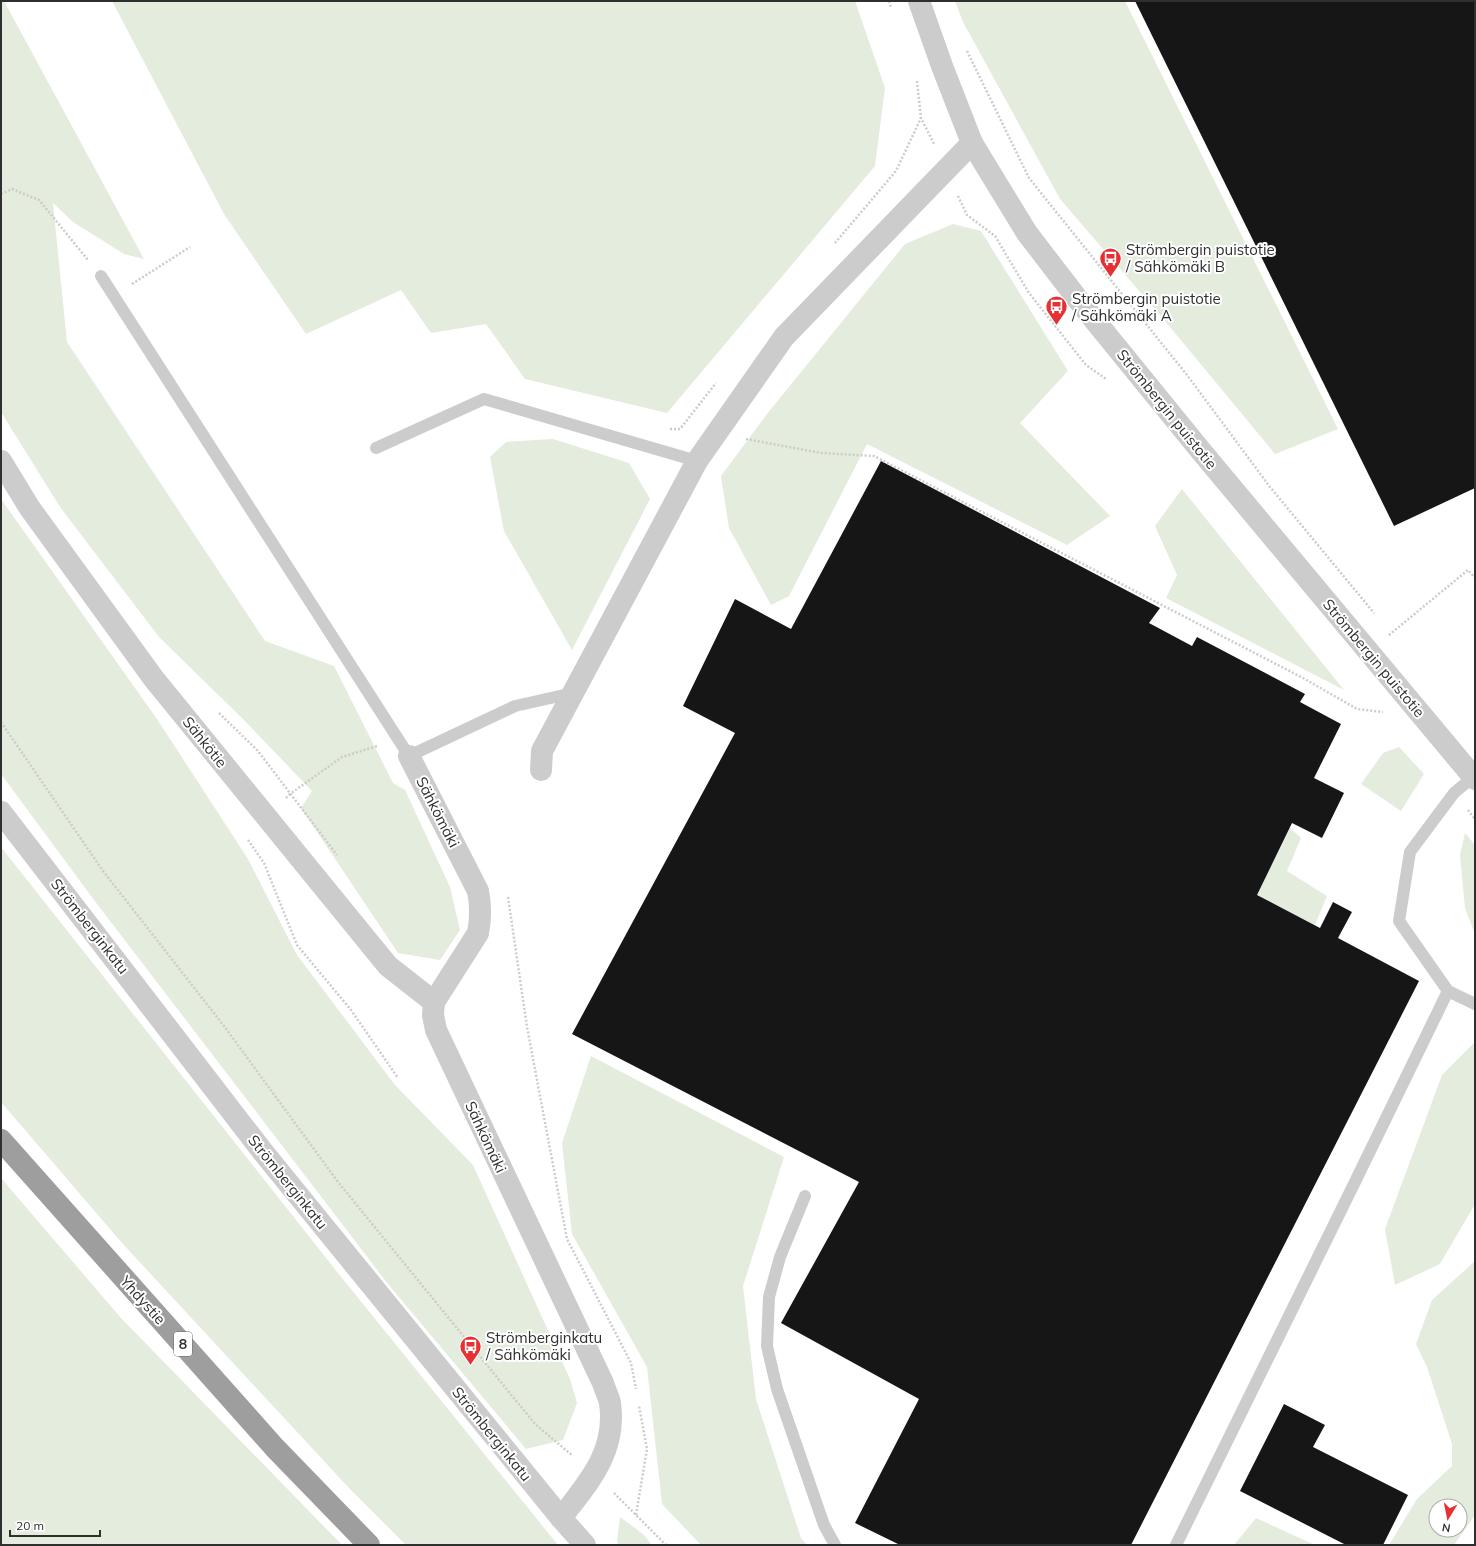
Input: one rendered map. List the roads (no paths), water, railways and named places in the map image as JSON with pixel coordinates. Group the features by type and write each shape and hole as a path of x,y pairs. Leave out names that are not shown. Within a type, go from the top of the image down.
{"highway":[{"name":"Yhdystie","path":"1,1140 275,1448 369,1545"}],"street":[{"name":"Strömbergin puistotie","path":"919,1 972,143 1027,233 1083,306 1201,451 1474,778"},
{"path":"541,770 542,751 697,461 784,337 972,143"},
{"name":"Sähkötie","path":"1,461 29,507 154,679 388,966 434,1002"},
{"name":"Sähkömäki","path":"409,756 478,891 481,906 478,933 434,1002 433,1015 436,1030 603,1383 610,1403 610,1428 605,1453 594,1474 561,1518"},
{"name":"Strömberginkatu","path":"1,812 264,1152 561,1518 585,1545"}],"lane":[{"path":"101,276 409,756 515,706 573,693"},
{"path":"376,448 484,399 697,461"},
{"path":"1474,778 1454,793 1410,852 1399,921 1448,991 1475,1004"},
{"path":"1176,1545 1448,991"},
{"path":"805,1196 780,1257 768,1297 767,1346 780,1397 824,1525 835,1545"}],"place":[{"name":"Strömbergin puistotie / Sähkömäki B","path":"1110,278"},
{"name":"Strömbergin puistotie / Sähkömäki A","path":"1056,326"},
{"name":"Strömberginkatu / Sähkömäki","path":"471,1366"}]}
